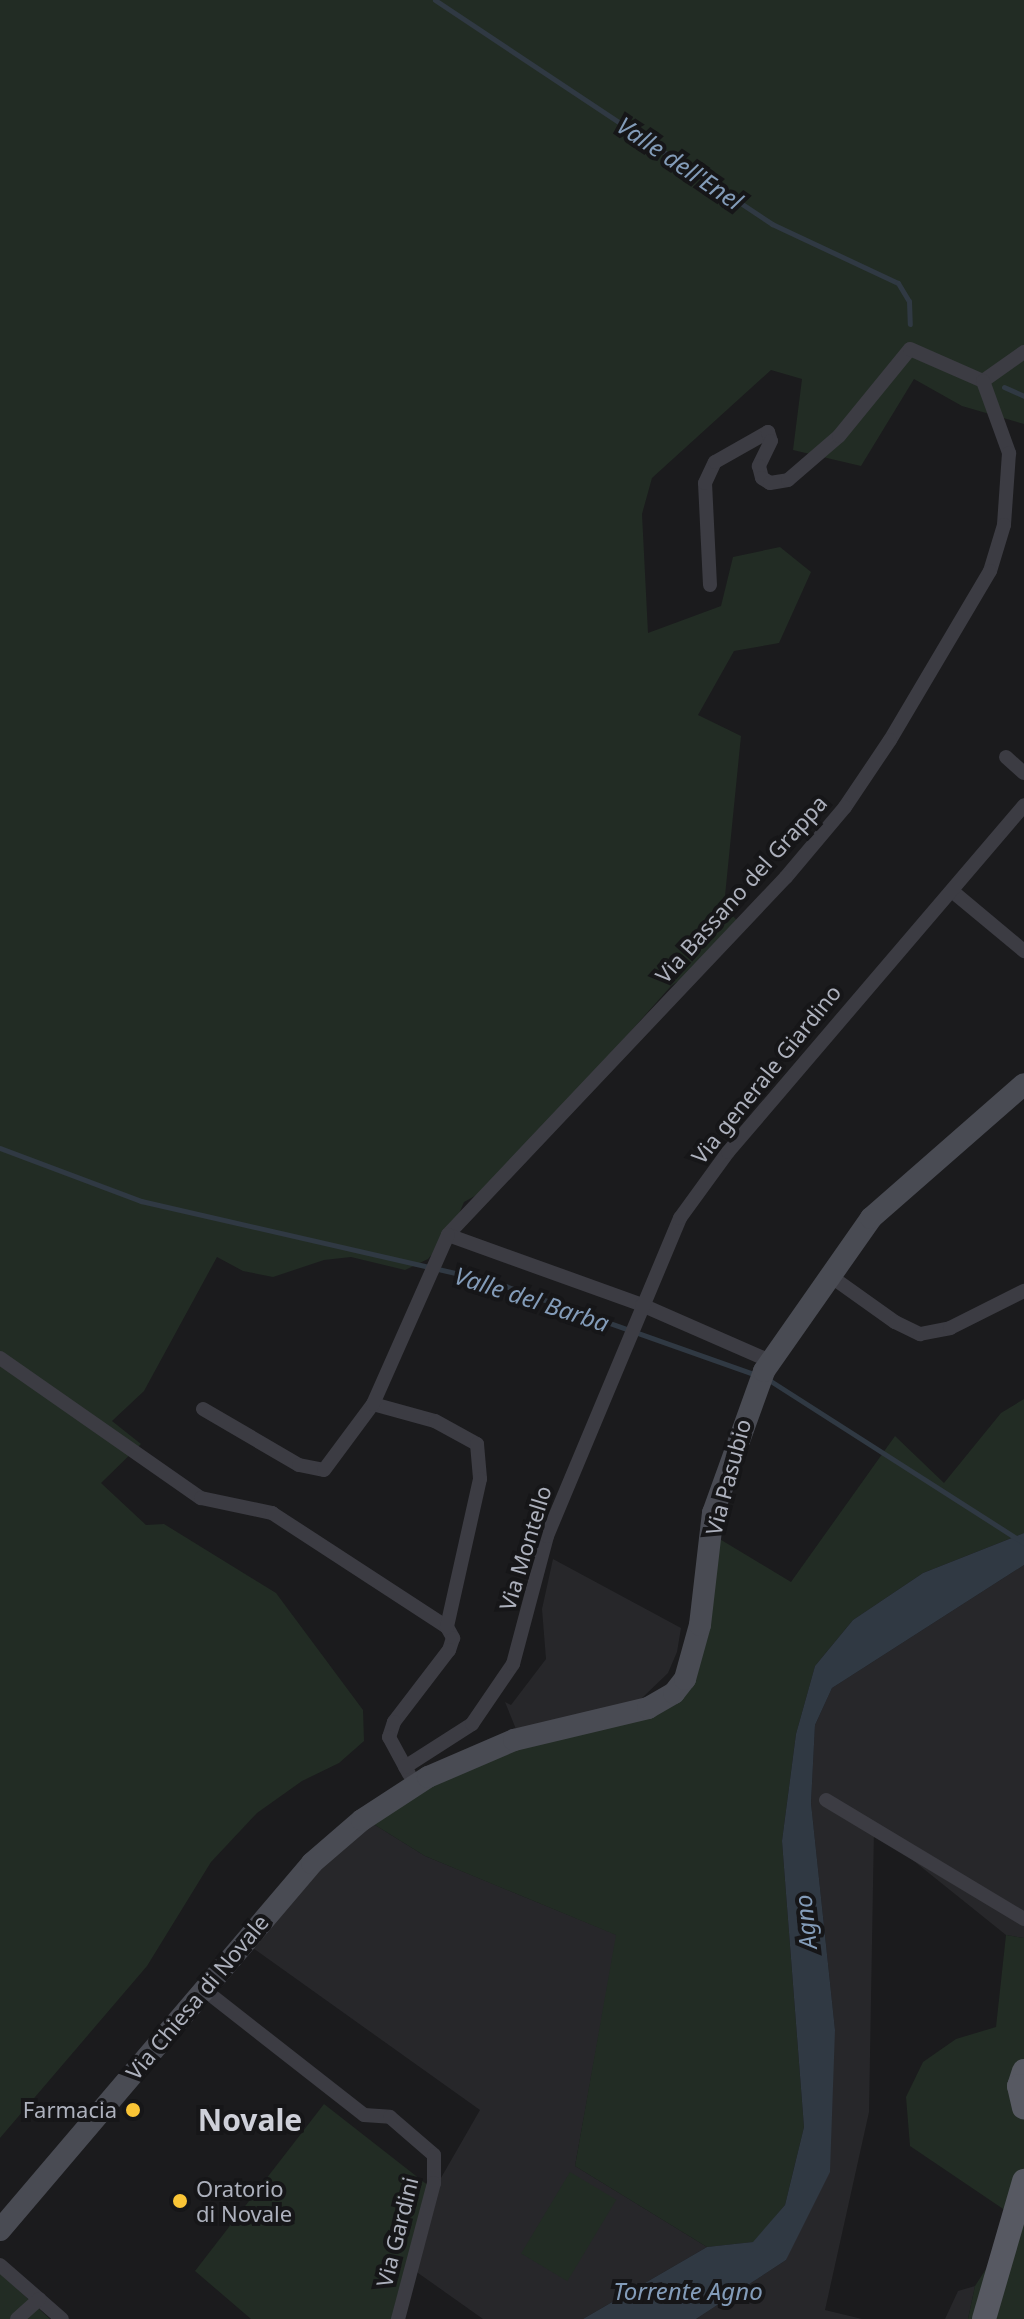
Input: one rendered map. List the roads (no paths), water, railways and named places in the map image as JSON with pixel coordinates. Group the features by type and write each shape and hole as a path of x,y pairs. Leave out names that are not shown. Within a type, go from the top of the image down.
{"main road":[{"name":"Via Pasubio","path":"410,1776 514,1740 648,1708 674,1693 692,1661 713,1513 762,1374 871,1218 904,1185 1024,1084"},
{"name":"Via Chiesa di Novale","path":"0,2230 202,1988 312,1863 410,1776"},
{"path":"1024,2071 1019,2086 1024,2107"},
{"path":"984,2319 1022,2193"}],"street":[{"path":"710,585 705,483 715,462 768,432 771,441 759,466 762,478 770,483 788,480 839,436 910,349 983,381 1024,352"},
{"name":"Via Bassano del Grappa","path":"203,1409 299,1465 324,1470 373,1404 448,1235 786,877 845,807 890,740 990,571 1004,525 1009,453 983,381"},
{"path":"1006,757 1024,773"},
{"path":"1024,805 952,891 1024,951"},
{"name":"Via generale Giardino","path":"640,1310 680,1218 728,1152 931,910 952,891"},
{"path":"448,1235 640,1310 762,1374"},
{"path":"829,1275 895,1322 920,1334 950,1328 1024,1291"},
{"name":"Via Montello","path":"410,1776 472,1724 513,1664 547,1536 640,1310"},
{"path":"0,1358 201,1498 272,1513 447,1627 453,1638 449,1650 394,1722 389,1737 410,1776"},
{"path":"373,1404 435,1421 477,1444 480,1479 447,1627"},
{"path":"826,1800 1024,1919"},
{"name":"Via Gardini","path":"202,1988 364,2115 390,2117 434,2155 434,2183 398,2319"},
{"path":"0,2265 62,2319"},
{"path":"17,2319 39,2299"}],"water":[{"name":"Torrente Agno","path":"1024,1533 1024,1565 832,1688 815,1725 811,1803 835,2030 830,2172 786,2260 696,2319 583,2319 707,2247 753,2242 785,2205 804,2127 782,1841 796,1734 815,1666 853,1620 923,1573"}],"waterway":[{"name":"Valle dell'Enel","path":"435,0 772,224 898,283 909,301 910,324"},
{"name":"Valle dell'Enel","path":"1004,387 1024,396"},
{"name":"Valle del Barba","path":"0,1148 141,1201 494,1282 756,1375"},
{"name":"Valle del Barba","path":"769,1380 1024,1543"}],"place":[{"name":"Farmacia","path":"133,2110"},
{"name":"Oratorio di Novale","path":"180,2201"}],"district":[{"name":"Novale","path":"250,2120"}],"water label":[{"name":"Agno","path":"805,1922"}]}
